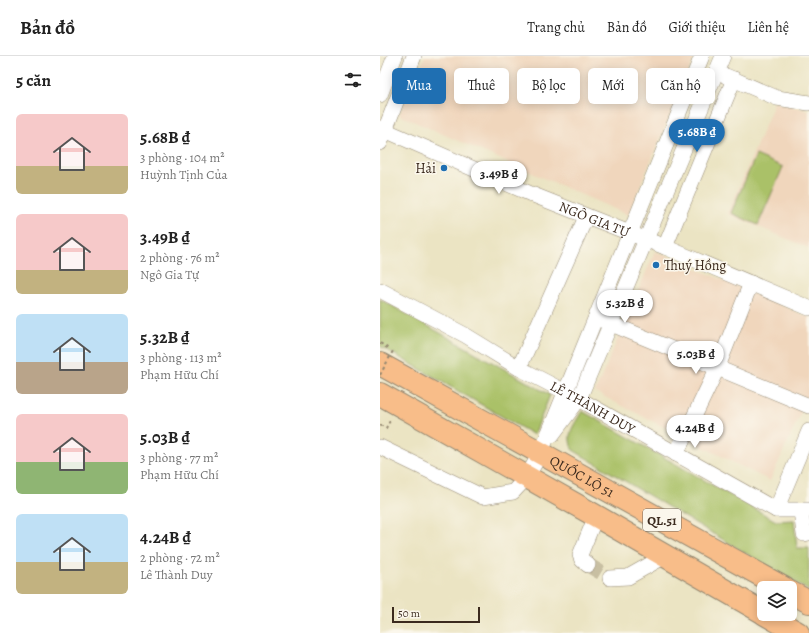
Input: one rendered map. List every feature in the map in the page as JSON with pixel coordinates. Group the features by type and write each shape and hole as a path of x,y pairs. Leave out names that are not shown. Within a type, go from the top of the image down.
{"highway":[{"name":"QUỐC LỘ 51","path":"387,358 540,452 771,581"},
{"name":"QUỐC LỘ 51","path":"380,394 596,516 757,609"},
{"path":"797,596 809,602"},
{"name":"QUỐC LỘ 51","path":"777,621 798,633"}],"street":[{"path":"380,95 395,56"},
{"path":"382,134 414,56"},
{"path":"380,447 483,497 513,492 527,477 540,452 628,232 702,56"},
{"path":"540,452 579,399 723,56"},
{"path":"716,71 777,98 809,103"},
{"path":"665,247 734,79"},
{"path":"678,116 695,123"},
{"name":"NGÔ GIA TỰ","path":"382,134 586,217 665,247 809,308"},
{"path":"519,368 586,217"},
{"path":"676,454 717,369 751,283"},
{"name":"LÊ THÀNH DUY","path":"380,290 465,335 519,368 579,399 776,510 805,510"},
{"path":"594,317 809,406"},
{"path":"776,510 809,431"},
{"path":"805,510 804,534 809,533"},
{"path":"588,565 582,560 580,555 596,516"},
{"path":"610,578 628,577 665,556"}],"path":[{"path":"380,343 387,358 380,375"},
{"path":"380,425 386,428"}],"shaded area":[{"path":"425,56 695,56 690,68 646,68 646,104 675,104 628,215 399,115 404,104 446,104 446,68 420,68"},
{"path":"775,101 809,111 809,248 728,214"},
{"path":"655,251 809,317 809,395 770,481 595,392"}],"green space":[{"path":"756,155 783,167 758,225 731,213"},
{"path":"380,299 550,395 534,435 380,346"},
{"path":"582,411 776,521 794,520 797,548 809,548 809,591 797,584 797,581 792,581 573,450 570,435"}],"tunnel":[{"path":"588,565 610,578"}],"place":[{"name":"Hải","path":"444,168"},
{"name":"Thuý Hồng","path":"656,265"}]}
